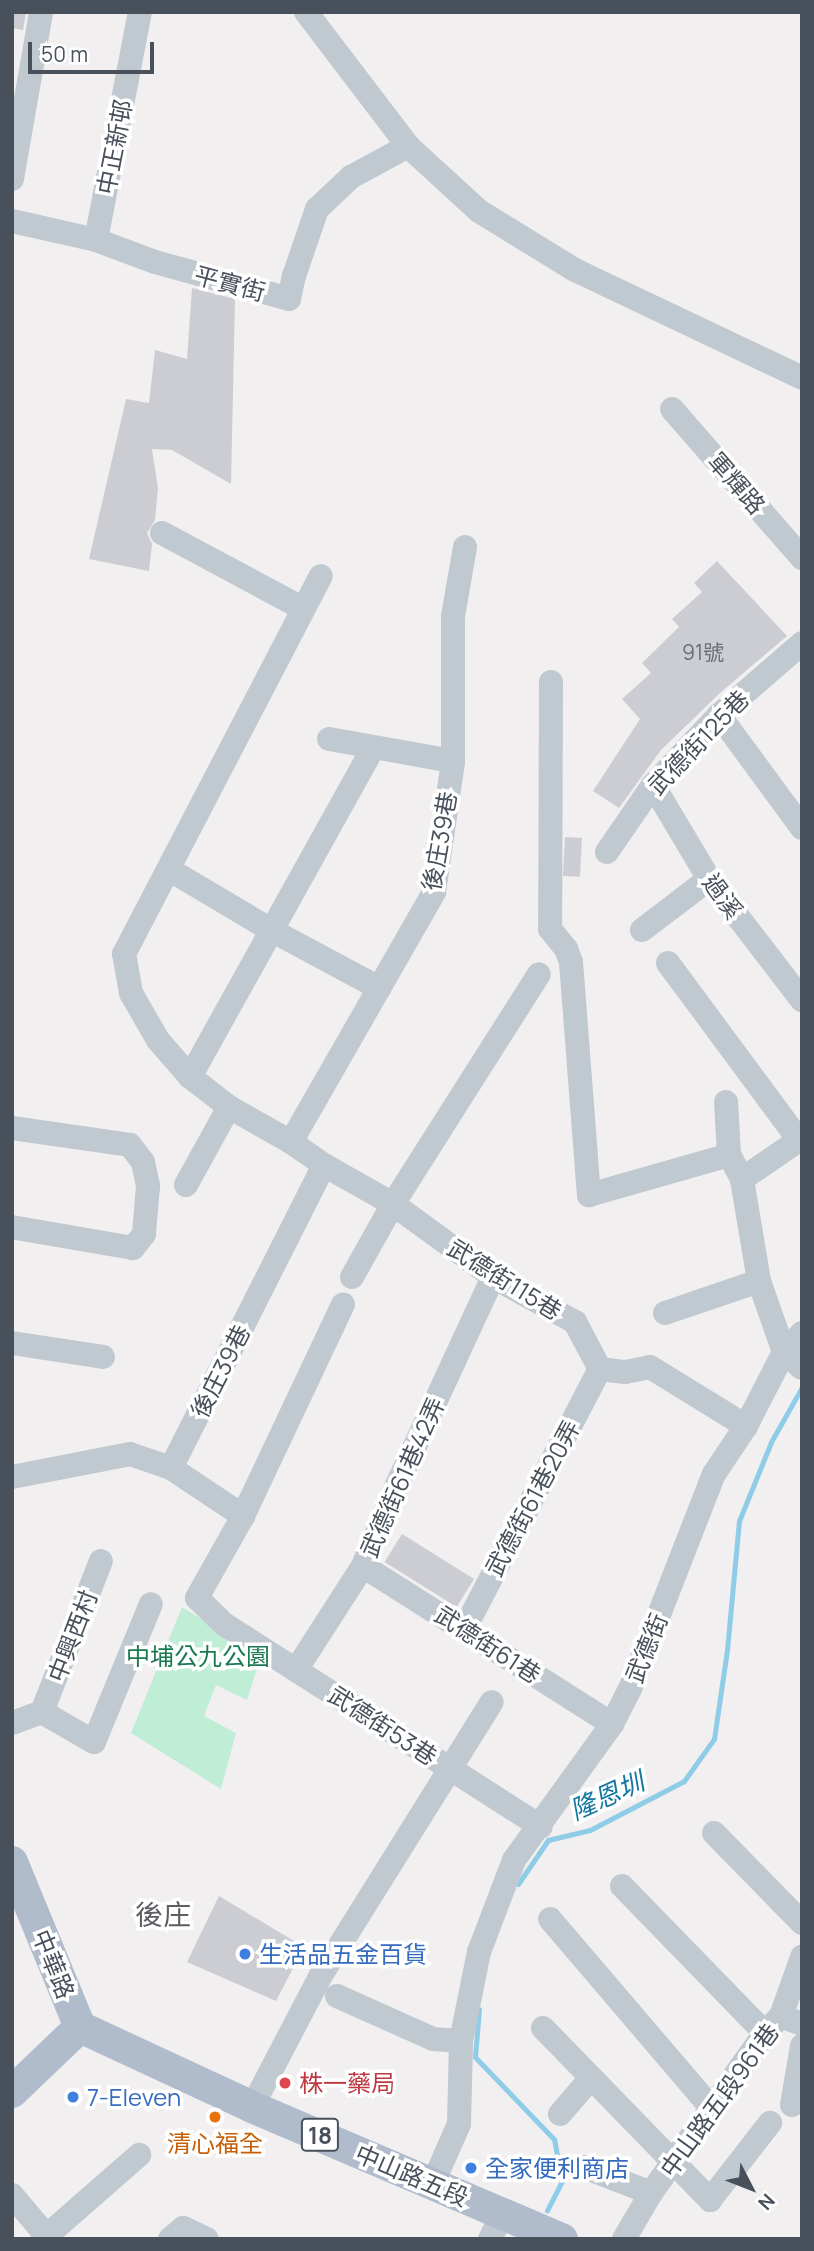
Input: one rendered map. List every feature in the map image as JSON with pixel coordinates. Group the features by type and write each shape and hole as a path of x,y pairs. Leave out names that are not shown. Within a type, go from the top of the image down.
{"main road":[{"name":"中華路","path":"12,1862 80,2027"},
{"name":"中山路五段","path":"80,2027 252,2107 433,2183 496,2227 562,2239"},
{"path":"12,2092 80,2027"}],"street":[{"path":"12,179 41,12"},
{"name":"中正新邨","path":"96,240 140,12"},
{"path":"306,12 408,146 479,211 575,270 802,378"},
{"name":"平實街","path":"12,221 96,240 155,262 289,299 317,209 351,177 408,146"},
{"name":"軍輝路","path":"672,409 802,558"},
{"path":"162,533 302,608"},
{"name":"後庄39巷","path":"292,1142 434,892 453,761 453,616 465,547"},
{"path":"321,576 124,954 131,993 158,1040 190,1077 229,1107 292,1142 324,1165"},
{"name":"武德街125巷","path":"607,852 653,785 719,715 800,647"},
{"path":"551,681 550,929 566,949 570,962 589,1195 729,1155"},
{"path":"719,715 802,828"},
{"path":"329,739 453,761"},
{"path":"190,1077 373,748"},
{"name":"過溪","path":"653,785 709,879 802,1000"},
{"path":"170,870 271,930 379,988"},
{"path":"642,930 709,879"},
{"path":"668,963 800,1139 742,1179"},
{"path":"352,1277 393,1204 539,974"},
{"path":"726,1102 729,1155 742,1179 759,1281 793,1360"},
{"path":"186,1185 229,1107"},
{"path":"12,1128 130,1145 143,1162 148,1186 144,1234 133,1248 12,1227"},
{"name":"後庄39巷","path":"172,1468 324,1165"},
{"name":"武德街115巷","path":"324,1165 393,1204 493,1277 575,1322 600,1369"},
{"name":"武德街61巷42弄","path":"296,1670 363,1566 396,1487 493,1277"},
{"path":"665,1313 759,1281"},
{"path":"12,1477 130,1454 172,1468 243,1516 343,1304"},
{"name":"武德街","path":"433,2183 459,2124 461,2040 479,1952 514,1860 541,1827 612,1724 630,1689 714,1474 793,1360 802,1333"},
{"path":"12,1343 103,1357"},
{"path":"600,1369 625,1372 650,1367 746,1426"},
{"name":"武德街61巷20弄","path":"465,1628 600,1369"},
{"name":"武德街53巷","path":"243,1516 197,1598 224,1624 541,1827"},
{"name":"中興西村","path":"12,1723 42,1712 101,1561"},
{"name":"武德街61巷","path":"363,1566 465,1628 612,1724"},
{"name":"中興西村","path":"42,1712 94,1742 151,1604"},
{"path":"252,2107 320,1977 492,1702"},
{"path":"714,1833 802,1923"},
{"path":"622,1886 782,2024"},
{"path":"550,1919 712,2109"},
{"name":"中山路五段961巷","path":"624,2239 651,2193 712,2109 782,2024 802,1956"},
{"path":"337,1996 433,2039 461,2040"},
{"path":"543,2028 710,2200 770,2123"},
{"path":"792,2105 802,2046"},
{"path":"560,2114 592,2078"},
{"path":"12,2195 46,2238 139,2155"},
{"path":"584,2167 651,2193"},
{"path":"170,2239 183,2228 207,2239"}],"green space":[{"name":"中埔公九公園","path":"182,1607 261,1656 247,1700 216,1685 204,1716 236,1733 221,1789 131,1733"}],"building":[{"path":"12,12 26,12 23,30 12,28"},
{"path":"192,288 235,299 231,484 172,450 152,449 158,488 155,520 147,533 152,544 149,571 89,559 126,399 149,403 155,350 187,359"},
{"path":"717,561 787,636 720,693 661,750 619,808 593,791 640,719 622,699 651,673 642,663 679,627 672,619 702,592 694,583"},
{"path":"565,837 582,838 580,877 563,876"},
{"path":"402,1534 474,1579 457,1607 385,1562"},
{"name":"生活品五金百貨","path":"219,1896 304,1947 276,2001 187,1962"}],"waterway":[{"name":"隆恩圳","path":"518,1884 548,1840 590,1830 684,1781 714,1739 727,1650 739,1521 771,1442 802,1387"},
{"name":"隆恩圳","path":"479,2009 475,2057 554,2139 562,2181 547,2210"}],"place":[{"name":"生活品五金百貨","path":"245,1954"},
{"name":"株一藥局","path":"285,2083"},
{"name":"7-Eleven","path":"73,2097"},
{"name":"清心福全","path":"215,2117"},
{"name":"全家便利商店","path":"471,2168"}],"district":[{"name":"後庄","path":"163,1914"}]}
